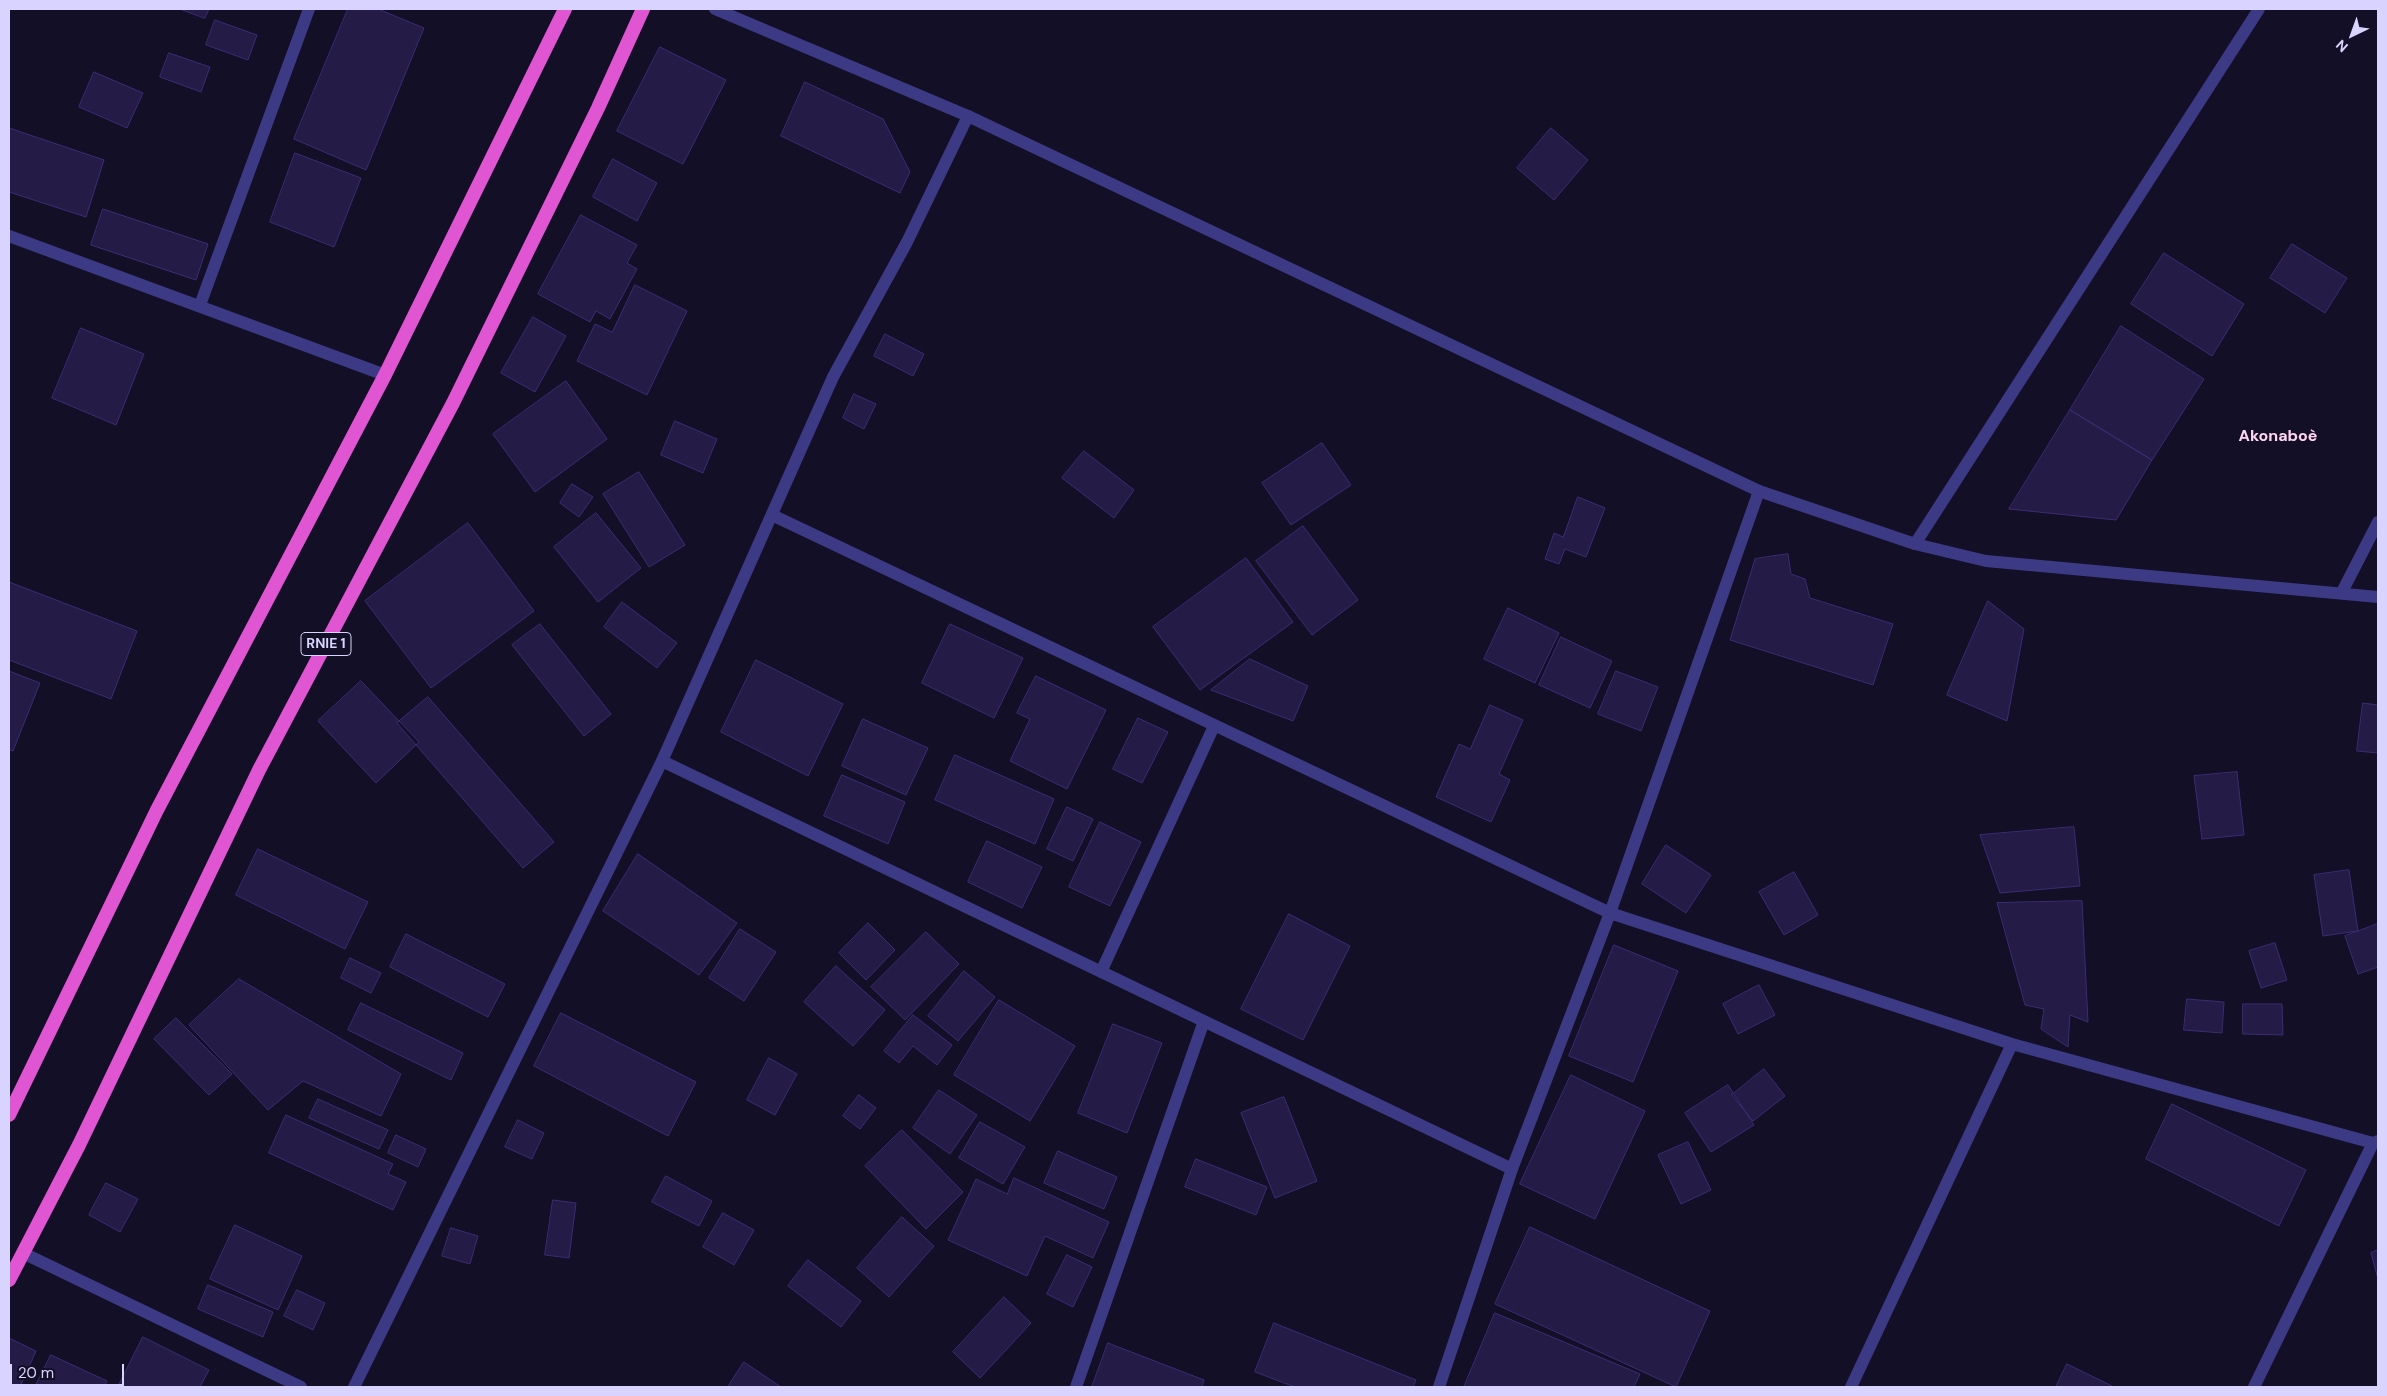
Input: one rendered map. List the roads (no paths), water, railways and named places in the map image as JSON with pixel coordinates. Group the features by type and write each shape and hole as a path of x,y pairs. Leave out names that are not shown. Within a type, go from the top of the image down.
{"highway":[{"path":"9,1114 157,810 385,375 566,9"},
{"name":"RNIE 1","path":"9,1280 79,1145 260,770 453,403 598,108 643,9"}],"street":[{"path":"200,305 309,9"},
{"path":"715,9 968,116 1759,491 1915,544 1986,561 2342,592 2378,597"},
{"path":"1915,544 2259,9"},
{"path":"354,1387 662,761 833,377 907,242 968,116"},
{"path":"9,236 200,305 385,375"},
{"path":"1439,1387 1512,1169 1610,913 1759,491"},
{"path":"772,515 1610,913 2012,1044 2376,1142 2254,1387"},
{"path":"2342,592 2378,522"},
{"path":"1101,972 1214,726"},
{"path":"662,761 1512,1169"},
{"path":"1076,1387 1204,1021"},
{"path":"1851,1387 2012,1044"},
{"path":"23,1253 301,1387"}],"district":[{"name":"Akonaboè","path":"2278,437"}]}
